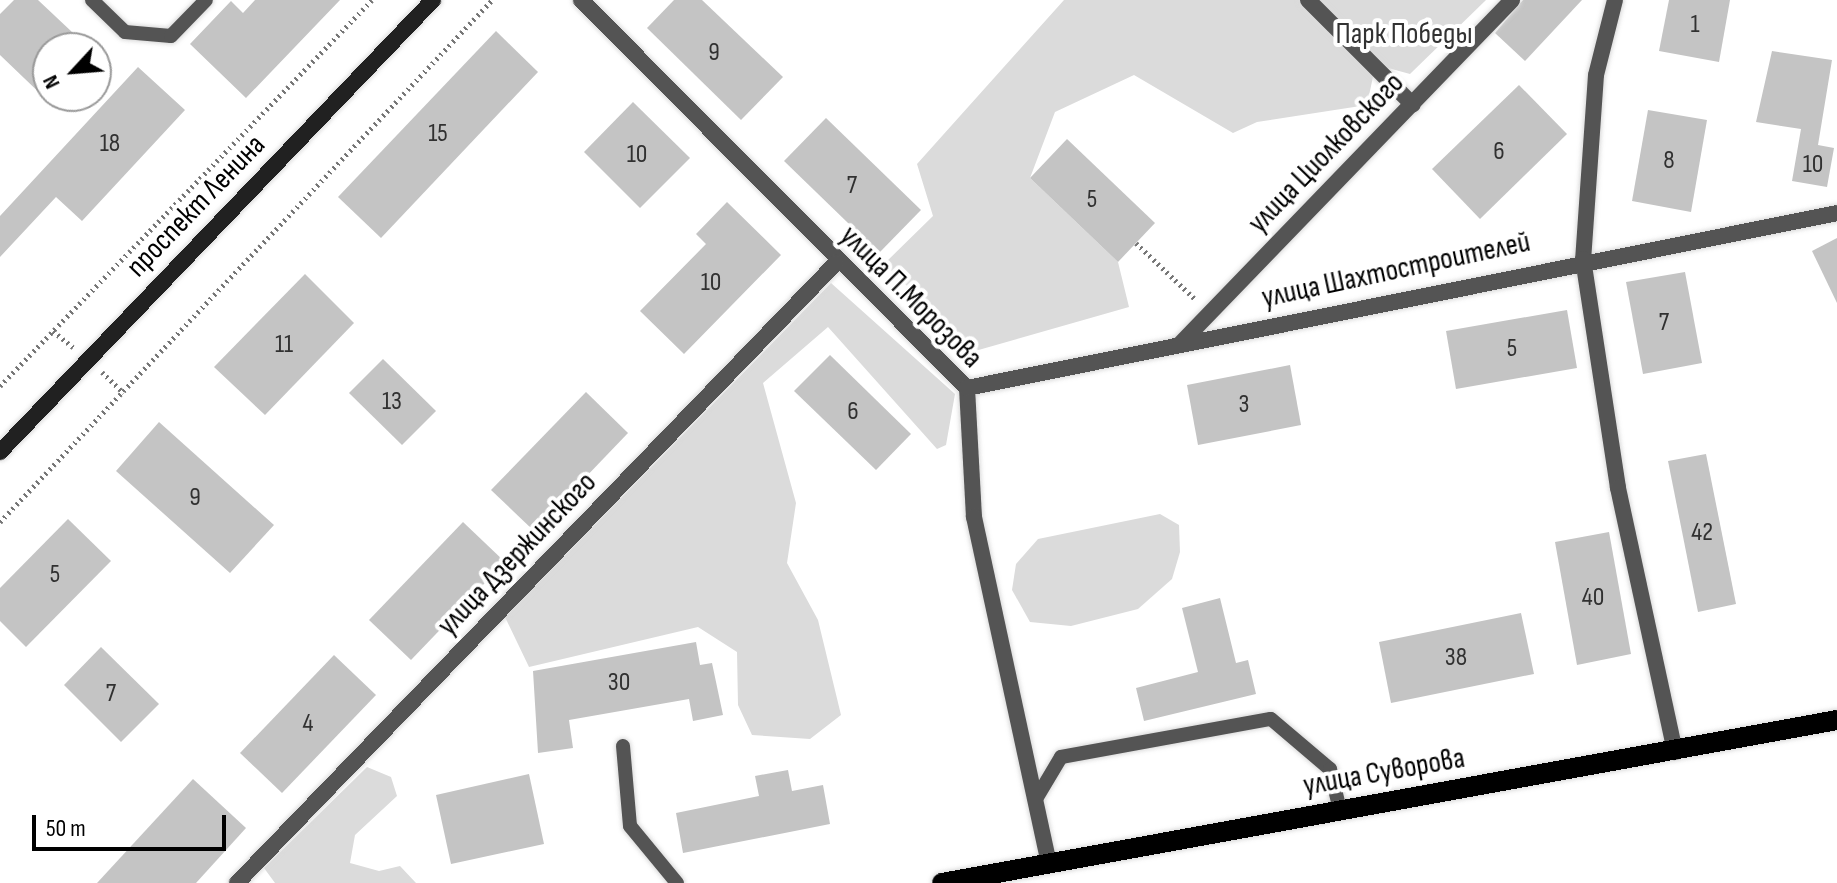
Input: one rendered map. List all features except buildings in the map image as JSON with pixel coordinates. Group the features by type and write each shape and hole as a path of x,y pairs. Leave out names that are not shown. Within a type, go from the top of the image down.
{"main road":[{"name":"проспект Ленина","path":"0,452 433,0"},
{"name":"улица Суворова","path":"942,883 1675,752 1837,720"}],"street":[{"name":"улица П.Морозова","path":"581,0 836,263 967,388 974,517 1049,864"},
{"path":"1308,0 1413,105"},
{"name":"улица Циолковского","path":"1180,344 1512,0"},
{"path":"1615,0 1596,75 1583,259 1618,488 1675,752"},
{"name":"улица Шахтостроителей","path":"967,388 1583,259 1837,213"},
{"name":"улица Дзержинского","path":"237,883 836,263"}],"lane":[{"path":"92,0 125,32 171,36 206,0"},
{"path":"1036,799 1061,757 1271,719 1330,769 1340,810"},
{"path":"623,746 630,826 677,883"}],"path":[{"path":"0,386 372,0"},
{"path":"0,522 492,0"},
{"path":"1136,243 1210,313"}],"green space":[{"path":"1064,0 1301,0 1374,72 1367,105 1257,122 1233,133 1134,75 1055,112 1030,178 1118,262 1129,307 975,351 884,264 933,216 917,164"},
{"name":"Парк Победы","path":"1317,0 1486,0 1410,74 1388,68"},
{"path":"831,283 955,394 946,445 937,449 828,327 763,383 796,503 787,563 818,620 841,715 810,739 752,735 738,705 737,652 698,627 529,667 505,617"},
{"path":"1160,514 1179,525 1180,552 1172,579 1138,609 1071,626 1030,622 1012,590 1016,564 1038,539"},
{"path":"367,767 391,777 397,796 355,835 350,863 379,871 400,866 416,883 275,883 264,868"}]}
